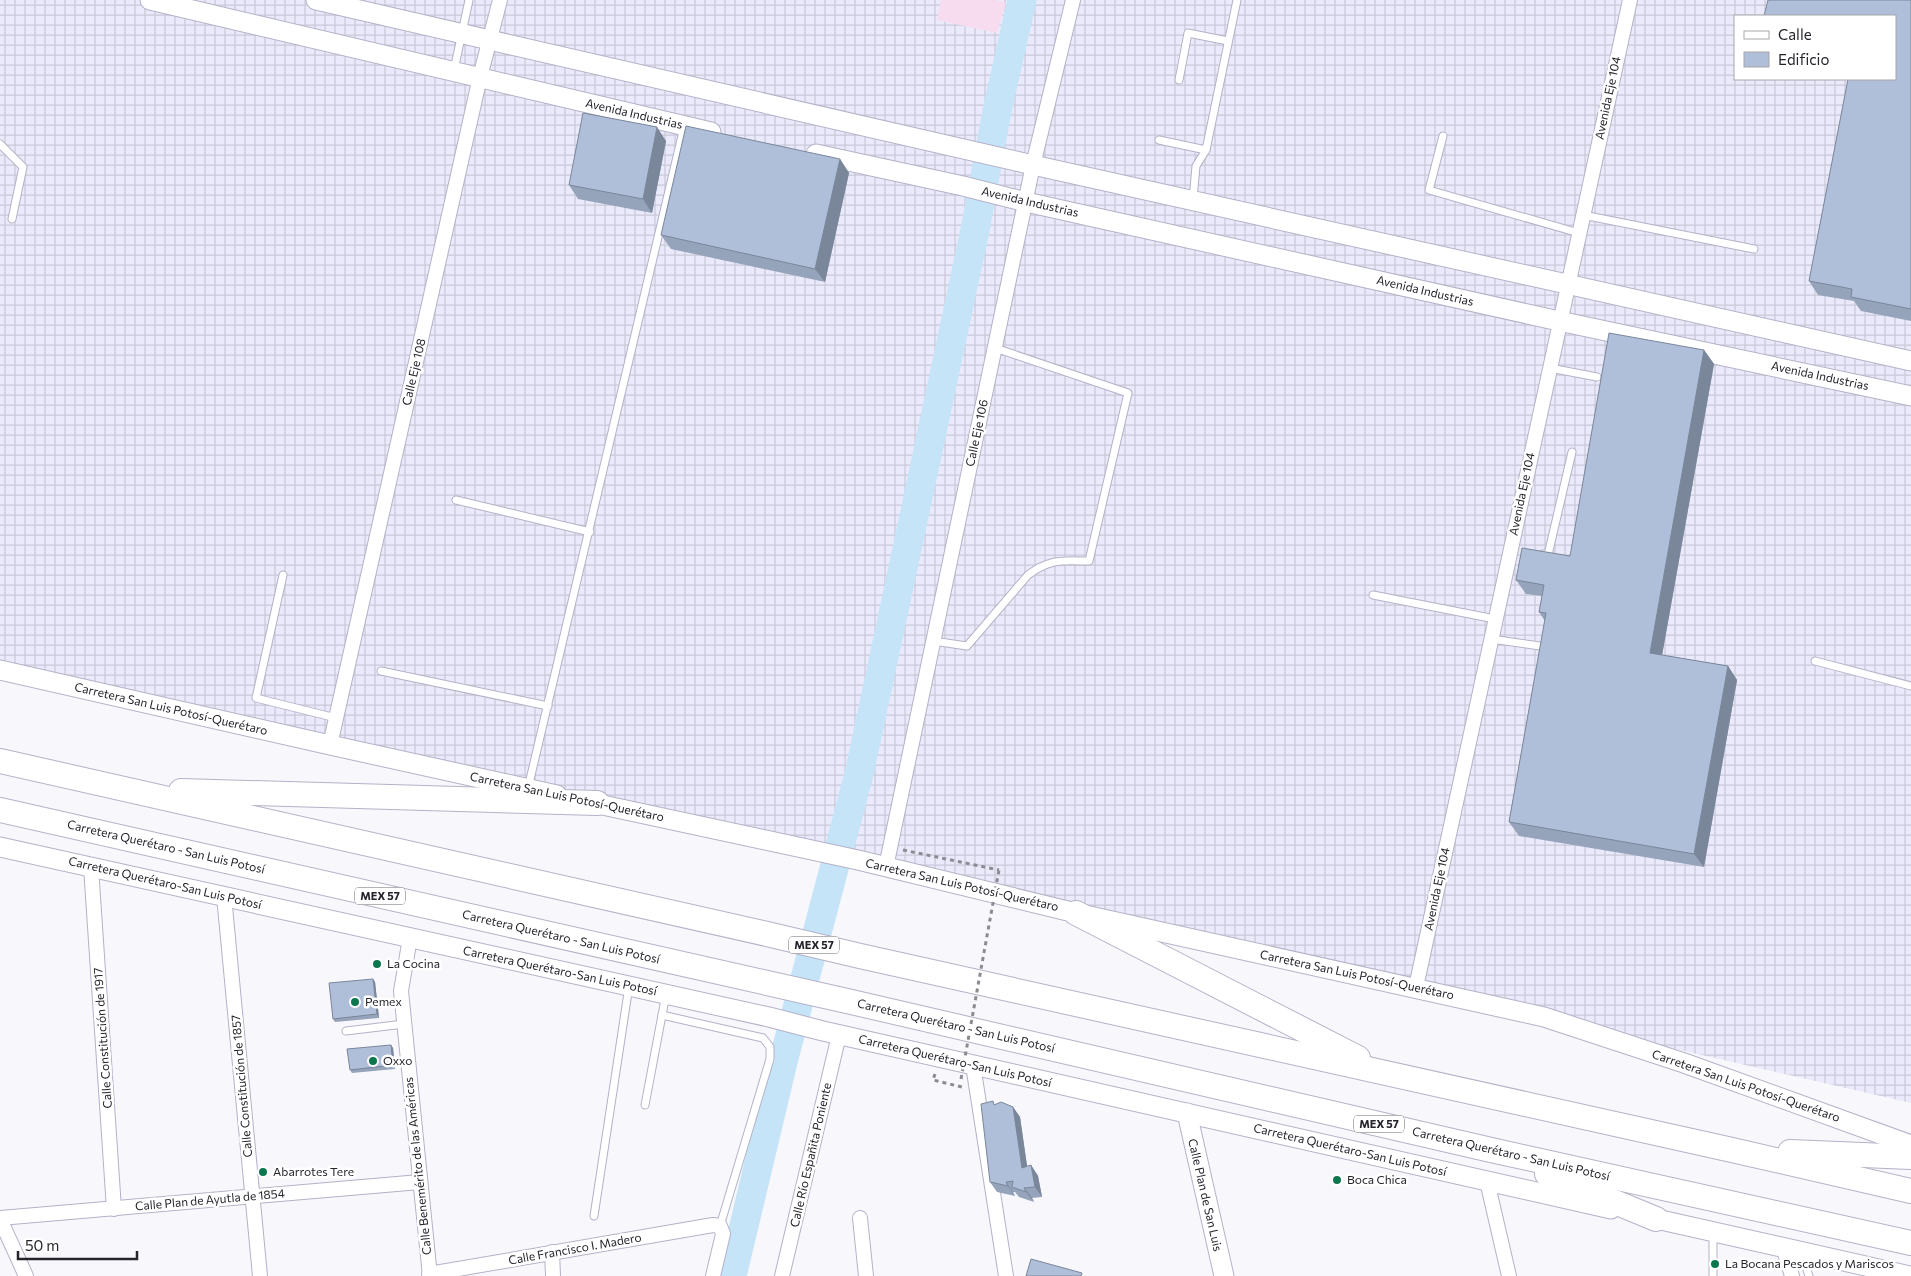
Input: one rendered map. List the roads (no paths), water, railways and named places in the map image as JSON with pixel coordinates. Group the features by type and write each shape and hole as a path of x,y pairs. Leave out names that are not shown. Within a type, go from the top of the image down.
{"highway":[{"path":"0,755 34,769"},
{"name":"MEX 57","path":"0,761 1911,1191"},
{"path":"124,789 597,804"},
{"name":"Carretera Querétaro - San Luis Potosí","path":"0,810 847,1001 1490,1150 1911,1243"},
{"path":"1076,913 1388,1074"},
{"path":"1490,1150 1656,1219"},
{"path":"1732,1150 1911,1158"},
{"path":"1844,1154 1911,1170"}],"main road":[{"name":"Avenida Industrias","path":"150,0 732,137"},
{"path":"316,0 1034,165 1911,361"},
{"name":"Avenida Industrias","path":"799,151 963,186 1026,202 1559,321 1911,396"},
{"name":"Carretera San Luis Potosí-Querétaro","path":"0,670 330,746 858,860 1076,913 1416,987 1544,1017 1684,1063 1911,1145"},
{"name":"Carretera Querétaro-San Luis Potosí","path":"0,847 769,1017 831,1033 1910,1276"},
{"name":"Calle Plan de San Luis","path":"1187,1113 1224,1276"}],"street":[{"name":"Calle Eje 108","path":"330,746 480,77 500,0"},
{"name":"Calle Eje 106","path":"886,867 1026,202 1073,0"},
{"name":"Avenida Eje 104","path":"1416,987 1495,619 1515,550 1549,368 1630,0"},
{"name":"Calle Constitución de 1917","path":"91,867 114,1209"},
{"name":"Calle Constitución de 1857","path":"224,896 260,1276"},
{"name":"Calle Benemérito de las Américas","path":"410,938 401,991 430,1275"},
{"name":"Calle Río Españita Poniente","path":"782,1276 831,1033"},
{"path":"973,1065 1006,1276"},
{"path":"1487,1181 1509,1276"},
{"name":"Calle Plan de Ayutla de 1854","path":"0,1218 420,1182"},
{"path":"0,1218 26,1276"},
{"path":"860,1218 866,1276"},
{"name":"Calle Francisco I. Madero","path":"430,1275 552,1252 713,1225 720,1226"},
{"path":"713,1276 723,1234 720,1226"},
{"path":"1792,1249 1792,1276"},
{"path":"552,1252 553,1276"}],"lane":[{"path":"454,71 469,0"},
{"path":"1193,199 1196,166 1206,150 1237,0"},
{"path":"1179,80 1188,33 1228,41"},
{"path":"528,788 590,532 684,126"},
{"path":"1443,136 1428,190 1579,232"},
{"path":"1159,140 1206,150"},
{"path":"0,144 23,167 12,219"},
{"path":"1582,215 1754,249"},
{"path":"933,641 967,646 1028,575 1038,567 1050,562 1089,561 1128,393 995,348"},
{"path":"1549,368 1597,376"},
{"path":"1539,554 1548,555 1572,452"},
{"path":"456,500 590,532"},
{"path":"283,575 256,698 337,718"},
{"path":"1373,595 1495,619"},
{"path":"1491,639 1540,646"},
{"path":"1815,661 1911,686"},
{"path":"381,671 548,706"},
{"path":"594,1216 629,986"},
{"path":"645,1105 666,994"},
{"path":"662,1015 763,1038 770,1047 770,1059 720,1226"},
{"path":"346,1031 404,1024"},
{"path":"1713,1232 1713,1276"},
{"path":"1792,1249 1809,1276"}],"waterway":[{"path":"732,1276 784,1058 859,774 975,230 998,106 1022,0"}],"place":[{"name":"La Cocina","path":"377,964"},
{"name":"Pemex","path":"355,1002"},
{"name":"Oxxo","path":"373,1061"},
{"name":"Abarrotes Tere","path":"263,1172"},
{"name":"Boca Chica","path":"1337,1180"},
{"name":"La Bocana Pescados y Mariscos","path":"1715,1264"}]}
